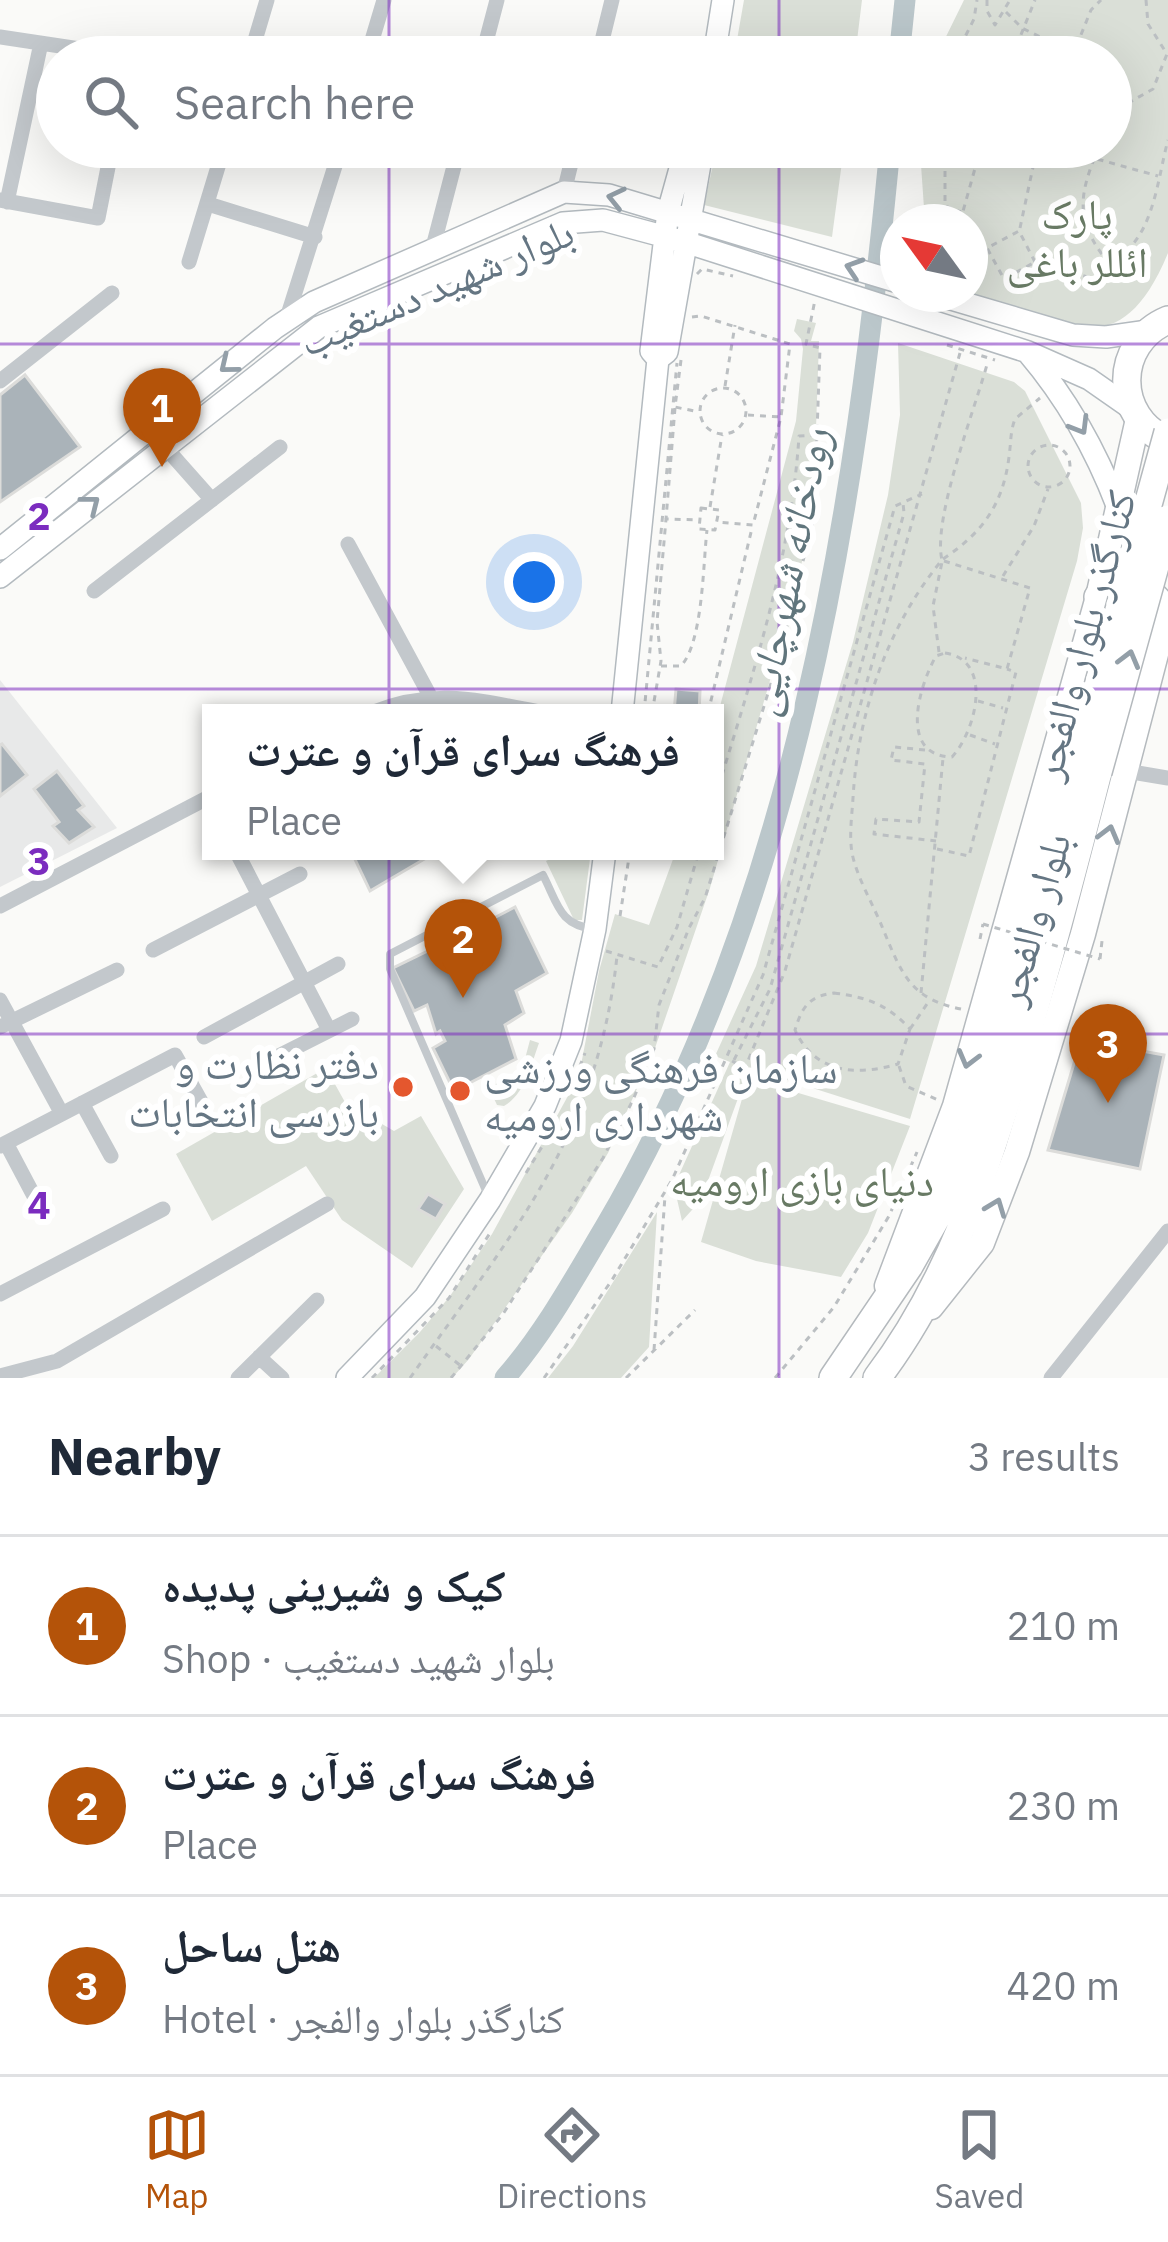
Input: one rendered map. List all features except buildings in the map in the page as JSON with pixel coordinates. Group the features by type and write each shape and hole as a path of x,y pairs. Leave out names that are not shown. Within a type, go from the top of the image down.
{"highway":[{"path":"1161,320 1129,359 1126,376 1135,414 1168,437"},
{"name":"بلوار والفجر","path":"833,1378 870,1329 940,1211 971,1134 1100,770 1168,437"},
{"name":"بلوار والفجر","path":"877,1378 908,1337 961,1235 998,1130 1052,950 1168,519"},
{"path":"1098,597 1117,586 1137,585 1156,596 1166,622"}],"main road":[{"path":"715,36 717,2"},
{"path":"623,704 673,354 651,351 684,168"},
{"path":"678,215 695,168"},
{"name":"بلوار شهید دستغیب","path":"0,548 314,302 564,192 609,195 880,276"},
{"name":"بلوار شهید دستغیب","path":"0,577 319,327 563,223 603,220 674,239 924,320 958,343 995,354 1028,352 1089,379 1135,414"},
{"path":"988,311 1073,335 1106,337 1161,320"},
{"path":"1028,352 1057,387 1099,458 1118,508"},
{"name":"کنارگذر بلوار والفجر","path":"870,1329 956,1106 1098,597 1135,414"},
{"name":"کنارگذر بلوار والفجر","path":"1100,770 1166,622"},
{"path":"346,1378 425,1297 545,1106 571,1041 600,940 604,860"}],"street":[{"path":"256,36 267,0"},
{"path":"373,36 384,0"},
{"path":"488,36 497,0"},
{"path":"603,36 612,0"},
{"path":"0,37 36,42"},
{"path":"36,64 4,201 98,218 108,168"},
{"path":"189,262 218,168"},
{"path":"286,321 335,168"},
{"path":"433,247 454,168"},
{"path":"564,192 570,168"},
{"path":"208,204 315,237"},
{"path":"0,381 112,293"},
{"path":"165,447 212,500"},
{"path":"94,591 280,447"},
{"path":"348,544 430,696"},
{"path":"393,704 430,696 484,704"},
{"path":"1100,770 1168,778"},
{"path":"0,906 202,803"},
{"path":"241,860 329,1030"},
{"path":"154,950 300,874"},
{"path":"204,1037 338,964"},
{"path":"6,1024 117,970"},
{"path":"0,1000 6,1024 62,1114"},
{"path":"251,1070 352,1019"},
{"path":"34,1196 3,1144 175,1055 204,1107"},
{"path":"82,1103 111,1156"},
{"path":"0,1376 57,1361 327,1204"},
{"path":"0,1294 163,1209"},
{"path":"1051,1378 1168,1231"},
{"path":"238,1378 317,1300"},
{"path":"260,1357 282,1378"}],"lane":[{"path":"490,1200 389,969 390,953 543,875 566,920 600,940"}],"path":[{"path":"966,36 977,0"},
{"path":"987,0 992,23 1000,23 1010,0"},
{"path":"1019,36 1035,0"},
{"path":"1081,36 1091,10 1101,0"},
{"path":"1132,100 1153,89 1167,54 1148,24 1146,0"},
{"path":"1006,12 1037,36"},
{"path":"1107,261 1123,256 1143,232 1168,140"},
{"path":"945,168 946,204"},
{"path":"965,204 975,168"},
{"path":"1033,168 1019,231 1035,262"},
{"path":"1092,168 1080,205 1092,242 1107,261"},
{"path":"1131,168 1158,176"},
{"path":"988,247 1019,231"},
{"path":"988,250 1004,279 1035,262 1102,281 1107,261"},
{"path":"691,280 702,269 742,278"},
{"path":"724,836 780,654 814,517 820,348 806,344 806,334 815,298 826,302"},
{"path":"691,317 735,325 790,344 781,417 710,704"},
{"path":"724,388 735,325"},
{"path":"732,1061 745,1068 785,971 922,494 958,343 995,354 945,513 939,549 943,569 933,606 939,655 922,680 917,707 926,750"},
{"path":"654,704 661,666 657,622 676,406 673,354"},
{"path":"645,704 673,354"},
{"path":"980,1013 928,1003 905,975 888,942 852,856 859,735 872,691 919,588 942,560 972,539 997,506 1004,490 1015,419 1057,387"},
{"path":"724,388 738,394 746,415 740,427 722,435 704,425 699,412 704,397 724,388"},
{"path":"676,406 699,412"},
{"path":"746,415 781,417"},
{"path":"710,509 722,435"},
{"path":"724,767 794,507 799,436 818,435"},
{"path":"1049,444 1067,453 1071,466 1061,484 1048,487 1031,476 1028,462 1036,450 1049,444"},
{"path":"1001,578 1034,526 1048,487"},
{"path":"544,1378 665,1192 726,1064 764,975 895,506 922,494"},
{"path":"726,1064 732,1061 770,989 904,513 902,502"},
{"path":"701,508 710,509 719,509 715,530 699,529 701,508"},
{"path":"666,519 700,520"},
{"path":"718,522 753,525"},
{"path":"661,666 680,666 688,658 707,530"},
{"path":"942,560 1030,588 1007,669"},
{"path":"879,570 888,572"},
{"path":"934,848 969,856 1016,672 952,653 939,655"},
{"path":"935,841 874,834 877,819 919,822 925,764 891,760 894,747 952,757 968,735 976,700 974,677 961,657"},
{"path":"976,700 1006,710"},
{"path":"968,735 998,745"},
{"path":"921,994 944,757"},
{"path":"922,796 941,796"},
{"path":"620,916 628,860"},
{"path":"600,940 617,954 658,967 696,860"},
{"path":"451,1378 502,1314 577,1201 633,1100 653,1049 659,1004 717,860"},
{"path":"781,905 790,908"},
{"path":"992,911 982,940 983,924 1100,958 1102,941"},
{"path":"410,1378 508,1243 578,1119 605,1041 617,954"},
{"path":"898,1064 854,1073 824,1063 800,1041 795,1030 800,1013 821,994 862,997 892,1011 910,1030"},
{"path":"928,1003 910,1030 898,1064 899,1076 906,1086 956,1106"},
{"path":"775,1378 834,1307 889,1216 922,1141"},
{"path":"654,1350 665,1192"},
{"path":"626,1378 695,1310"},
{"path":"434,1345 460,1366"}],"shaded area":[{"path":"0,680 117,828 0,887"}],"green space":[{"path":"744,0 862,0 858,36 738,36"},
{"name":"پارک ائللر باغی","path":"964,0 1168,0 1168,253 1150,289 1130,313 1109,325 1086,328 1061,325 988,300 988,204 924,204 921,168 1132,168 1132,36 946,36"},
{"path":"712,168 841,168 832,237 704,205"},
{"path":"797,319 816,323 811,341 819,341 813,516 724,840 721,704 796,421 803,349 794,331"},
{"path":"898,343 1014,382 1025,391 1081,503 1083,528 1077,561 910,1119 749,1068 701,1200 682,1221 674,1186 730,1062 715,1056 756,966 853,642 888,495 900,415"},
{"path":"590,860 582,920 574,920 546,861"},
{"path":"673,860 718,860 654,1051 608,1153 572,1213 452,1378 374,1378 450,1296 492,1234 569,1094 581,1065 615,914 649,925"},
{"path":"530,1040 539,1043 522,1087 511,1101 497,1105 489,1088 522,1070"},
{"path":"326,1068 361,1131 382,1124 394,1131 421,1116 464,1189 412,1268 342,1220 306,1166 212,1221 176,1154"},
{"name":"دنیای بازی ارومیه","path":"748,1078 910,1126 868,1233 841,1277 756,1261 701,1242"},
{"path":"657,1212 649,1347 621,1378 548,1378 573,1346"}],"waterway":[{"name":"رودخانه شهرچایی","path":"901,36 905,0"},
{"name":"رودخانه شهرچایی","path":"505,1378 570,1286 670,1103 725,973 769,840 806,704 835,565 888,168"}],"place":[{"name":"کیک و شیرینی پدیده","path":"162,467"},
{"name":"فرهنگ سرای قرآن و عترت","path":"463,998"},
{"name":"دفتر نظارت و بازرسی انتخابات","path":"403,1087"},
{"name":"سازمان فرهنگی ورزشی شهرداری ارومیه","path":"460,1091"},
{"name":"هتل ساحل","path":"1108,1103"}]}
